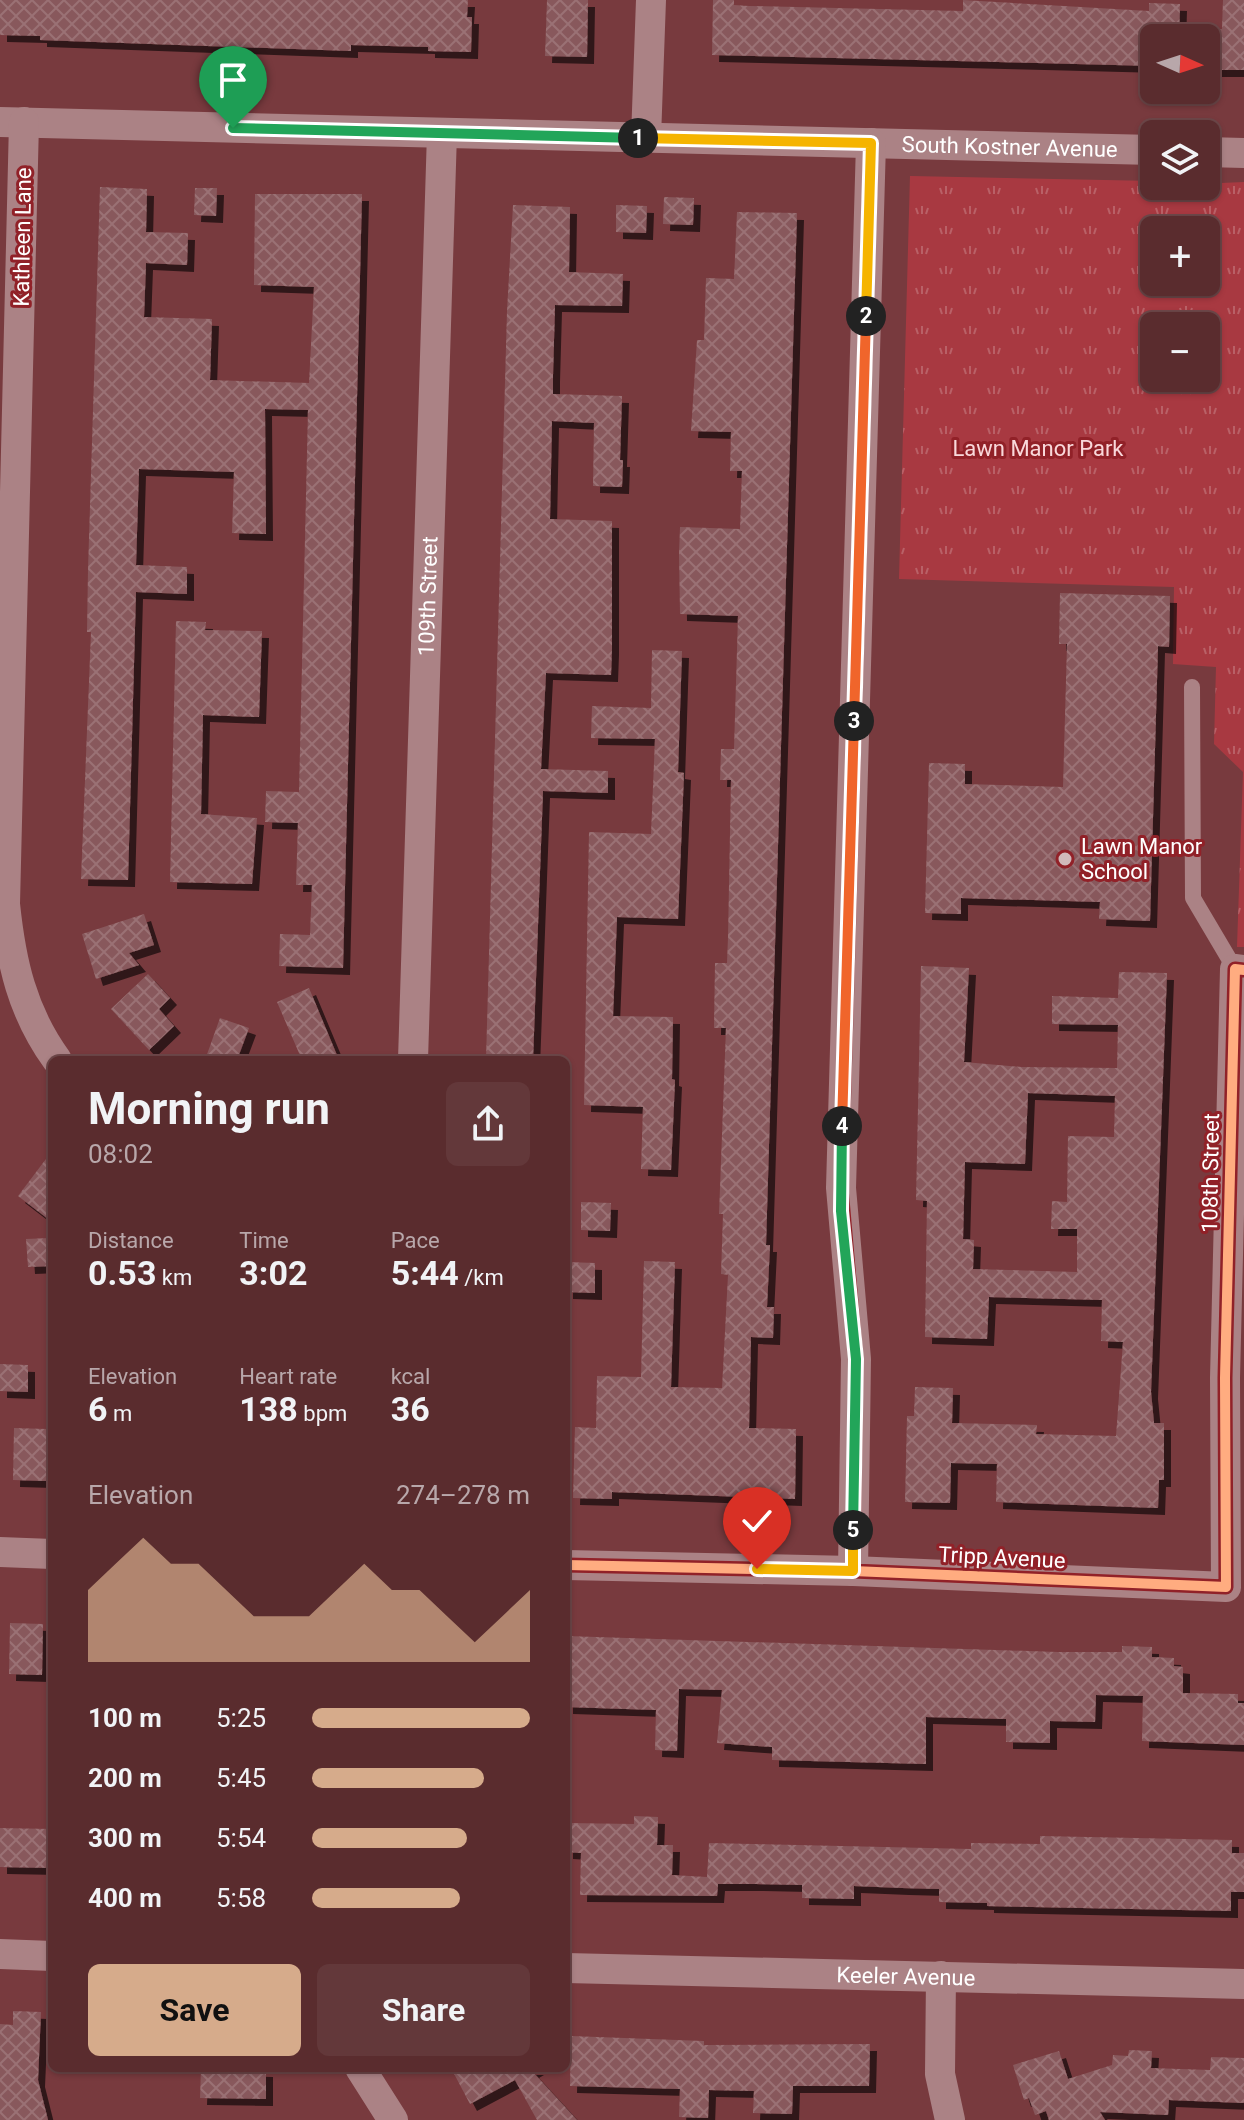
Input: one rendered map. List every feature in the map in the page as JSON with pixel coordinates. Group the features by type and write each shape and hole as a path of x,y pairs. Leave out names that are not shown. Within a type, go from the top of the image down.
{"street":[{"path":"646,138 651,0"},
{"name":"South Kostner Avenue","path":"12,122 1140,150"},
{"name":"Kathleen Lane","path":"12,122 5,904 9,946 24,1005 55,1056"},
{"name":"109th Street","path":"413,1056 442,133"},
{"path":"853,1571 856,1359 841,1188 871,143"},
{"path":"1220,152 1244,153"},
{"name":"108th Street","path":"1234,1378 1240,970"},
{"name":"Tripp Avenue","path":"570,1565 853,1571 1226,1587 1234,1378"},
{"path":"0,1552 48,1554"},
{"path":"0,1954 48,1956"},
{"name":"Keeler Avenue","path":"570,1968 1244,1984"},
{"path":"941,1976 940,2074 950,2120"},
{"path":"363,2072 393,2120"}],"lane":[{"path":"1192,687 1193,898 1240,970"}],"green space":[{"name":"Lawn Manor Park","path":"910,176 1140,181 1140,200 1220,200 1220,183 1244,182 1244,947 1237,947 1243,772 1214,744 1216,667 1173,664 1174,587 899,579"}],"building":[{"path":"0,0 468,0 467,17 472,17 471,52 428,51 428,47 351,45 351,51 40,40 40,36 0,35"},
{"path":"547,0 588,0 587,57 545,56"},
{"path":"713,0 734,0 734,5 749,6 963,11 963,0 1149,11 1149,3 1180,4 1179,24 1140,24 1140,66 712,55"},
{"path":"1223,0 1244,0 1244,70 1220,70"},
{"path":"100,187 147,189 146,232 188,233 187,265 146,263 144,317 212,319 210,380 309,383 314,287 254,285 255,194 362,194 343,968 279,966 280,934 310,935 312,885 296,885 298,823 265,822 266,791 299,792 308,410 265,409 266,534 232,533 234,472 139,469 136,565 187,567 187,594 136,592 128,880 81,879 91,632 87,632 88,570"},
{"path":"195,188 217,188 216,216 194,215"},
{"path":"664,197 694,198 693,225 663,224"},
{"path":"513,205 570,207 569,272 623,274 622,306 555,305 553,394 622,396 620,460 623,460 622,487 593,486 594,423 552,421 550,519 612,521 612,648 611,675 546,673 541,769 608,771 608,793 543,791 533,1056 486,1056 507,311"},
{"path":"616,205 647,206 646,233 616,232"},
{"path":"737,212 797,213 766,1245 770,1245 767,1307 774,1307 773,1338 751,1337 749,1428 796,1429 795,1499 612,1492 612,1499 573,1498 575,1427 596,1428 597,1376 641,1377 644,1261 675,1262 671,1387 722,1388 728,1275 721,1274 723,1214 719,1214 726,1028 714,1028 715,963 727,963 731,780 720,780 721,749 734,749 738,616 680,614 679,554 680,527 740,529 742,471 730,471 731,432 691,431 697,340 704,340 706,278 734,279"},
{"path":"1060,593 1170,596 1169,647 1158,646 1150,921 1099,919 1100,902 961,898 961,914 925,913 929,763 965,764 965,784 1063,787 1067,644 1059,644"},
{"path":"176,621 206,622 205,630 262,631 259,717 203,715 201,814 257,818 252,884 170,882"},
{"path":"652,650 682,651 678,772 684,773 678,919 617,917 613,1016 673,1017 672,1079 675,1080 671,1170 641,1169 643,1107 584,1105 589,832 651,834 655,739 591,738 592,706 651,708"},
{"path":"144,914 154,945 129,953 139,965 96,979 82,934"},
{"path":"921,966 969,968 964,1062 1022,1067 1117,1068 1118,1025 1052,1024 1052,996 1118,998 1119,972 1167,973 1151,1392 1154,1423 1164,1423 1164,1480 1159,1480 1158,1508 996,1502 997,1464 951,1463 950,1503 905,1502 907,1416 914,1416 915,1387 953,1388 952,1423 1037,1425 1036,1434 1116,1436 1123,1342 1101,1341 1102,1300 989,1297 987,1339 925,1337 927,1201 916,1200","holes":["1028,1093 1115,1096 1114,1137 1068,1136 1067,1202 1052,1201 1051,1229 1077,1229 1077,1272 973,1269 974,1240 963,1239 965,1162 1025,1164"]},
{"path":"148,974 170,998 159,1009 174,1026 149,1050 111,1009"},
{"path":"309,988 337,1056 300,1056 277,1002"},
{"path":"220,1018 249,1028 238,1056 206,1056"},
{"path":"48,1156 48,1219 18,1196"},
{"path":"581,1202 611,1203 610,1231 581,1230"},
{"path":"48,1238 48,1266 28,1267 26,1239"},
{"path":"570,1262 595,1263 595,1293 570,1292"},
{"path":"0,1364 28,1365 28,1392 0,1391"},
{"path":"14,1428 47,1429 46,1481 13,1480"},
{"path":"10,1623 43,1624 42,1675 9,1674"},
{"path":"570,1636 1058,1652 1122,1652 1122,1646 1152,1647 1152,1657 1174,1658 1174,1666 1183,1667 1183,1693 1238,1694 1238,1703 1244,1703 1244,1745 1142,1741 1143,1696 1096,1695 1095,1722 1050,1721 1050,1743 1006,1742 1006,1719 926,1717 926,1764 772,1760 772,1747 717,1743 722,1690 679,1689 677,1751 655,1750 656,1710 570,1707"},
{"path":"634,1816 658,1817 657,1845 673,1845 672,1875 707,1877 709,1843 971,1849 971,1843 1040,1844 1040,1836 1232,1840 1232,1853 1244,1853 1244,1892 1231,1892 1231,1911 987,1906 987,1903 939,1902 939,1889 854,1886 854,1899 802,1898 802,1885 756,1884 718,1884 717,1896 580,1895 581,1853 570,1852 570,1823 634,1824"},
{"path":"0,1828 48,1829 48,1868 0,1867"},
{"path":"13,2011 41,2012 38,2080 48,2120 0,2120 0,2024 13,2025"},
{"path":"571,2036 704,2041 704,2045 870,2044 869,2086 793,2086 792,2114 753,2113 754,2091 709,2090 708,2118 679,2117 680,2089 570,2086"},
{"path":"1129,2050 1152,2051 1151,2068 1210,2070 1211,2057 1244,2058 1244,2103 1169,2100 1168,2115 1100,2112 1105,2120 1049,2120 1046,2111 1035,2115 1029,2098 1024,2100 1013,2065 1059,2051 1068,2079 1112,2065 1113,2055 1128,2056"},
{"path":"201,2072 266,2072 266,2099 200,2098"},
{"path":"453,2072 533,2072 577,2120 537,2120 515,2080 470,2104"}],"cycle path":[{"path":"853,1571 856,1359 841,1188 871,143"},
{"path":"570,1565 853,1571 1226,1587 1225,1378 1235,969 1244,970"}],"place":[{"name":"Lawn Manor School","path":"1065,859"}],"route":[{"path":"233,128 871,143 841,1188 855,1324 853,1571 757,1569"}]}
